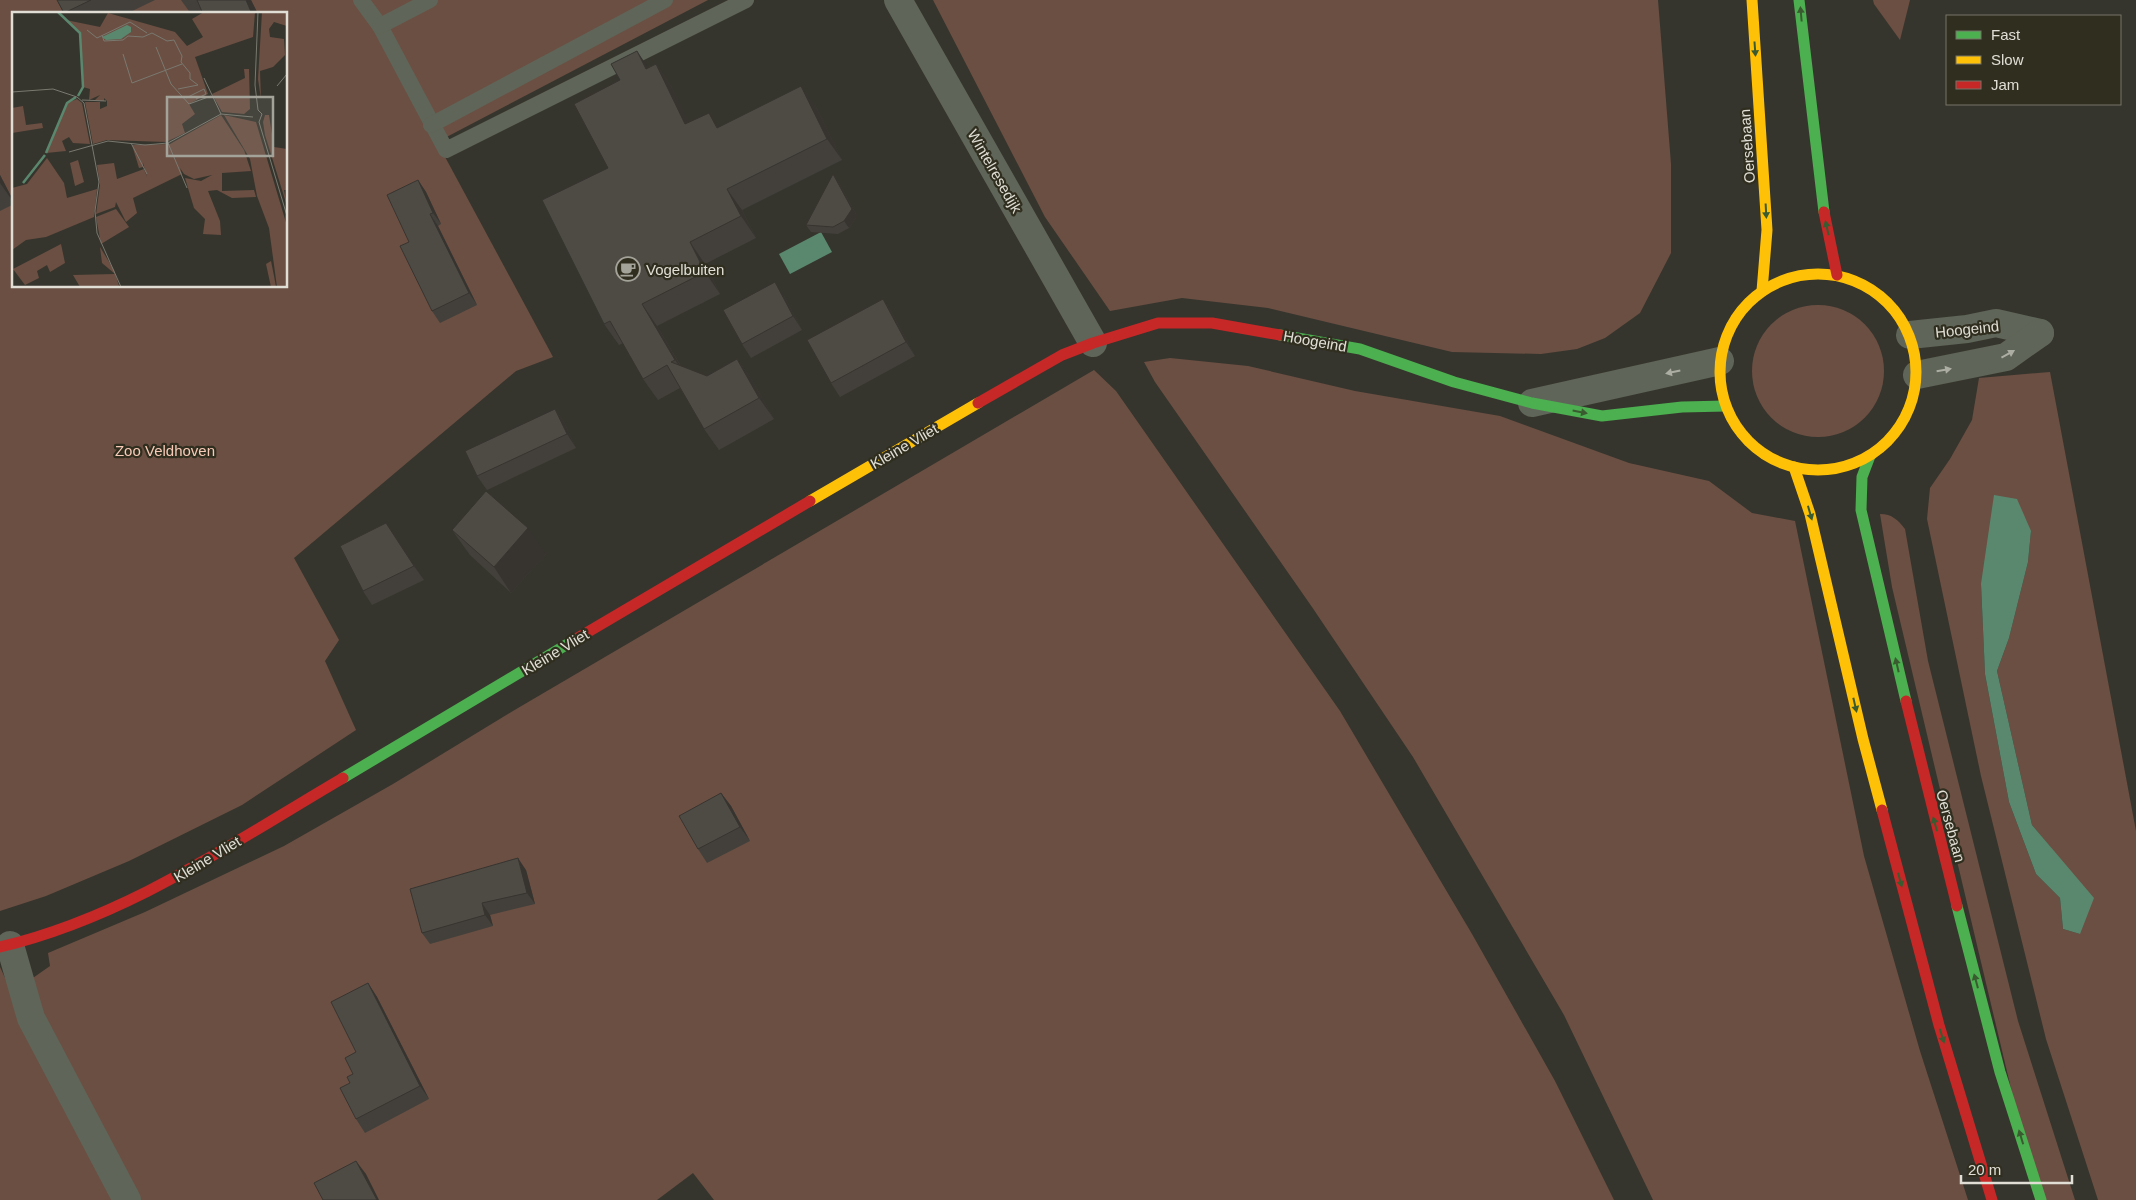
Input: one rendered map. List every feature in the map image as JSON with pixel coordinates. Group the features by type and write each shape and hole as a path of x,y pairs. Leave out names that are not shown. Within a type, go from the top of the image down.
{"main road":[{"name":"Oersebaan","path":"1752,0 1767,230 1762,290"},
{"path":"1799,0 1825,219 1838,275"},
{"path":"1811,274 1838,275 1868,287 1893,307 1910,335 1916,355 1917,375 1911,408 1894,435 1870,456 1846,466 1820,470 1794,467 1765,454 1742,434 1726,406 1721,384 1720,361 1727,334 1742,310 1762,290 1786,279 1811,274"},
{"name":"Hoogeind","path":"1093,342 1158,323 1212,323 1360,349 1454,382 1532,402 1602,416 1682,407 1726,406"},
{"name":"Kleine Vliet","path":"5,946 60,932 174,880 268,821 858,472 1062,355 1093,342"},
{"name":"Oersebaan","path":"1870,456 1862,478 1861,510 1863,519 1928,797 2000,1072 2041,1200"},
{"path":"1794,467 1810,514 1863,739 1939,1025 1992,1200"}],"street":[{"name":"Wintelresedijk","path":"898,0 1093,342"},
{"name":"Hoogeind","path":"1910,335 1967,329 1996,323 2040,333 2006,357 1917,375"},
{"name":"Hoogeind","path":"1532,402 1720,361"},
{"name":"Kleine Vliet","path":"5,946 31,1018 127,1200"}],"lane":[{"path":"361,0 380,26 446,150 746,0"},
{"path":"380,26 430,0"},
{"path":"431,125 665,0"}],"green space":[{"name":"Zoo Veldhoven","path":"0,0 708,0 437,142 553,357 516,371 294,558 339,640 325,661 356,730 242,805 129,861 46,896 0,911"},
{"path":"933,0 1658,0 1671,164 1671,253 1640,313 1605,338 1577,349 1541,354 1452,352 1268,308 1182,298 1110,311 1045,217"},
{"path":"1873,0 1910,0 1900,40 1874,4"},
{"path":"1818,305 1831,306 1843,310 1865,324 1879,346 1883,358 1883,384 1879,396 1865,418 1843,432 1831,436 1818,437 1805,436 1793,432 1771,418 1757,396 1753,384 1752,371 1753,358 1757,346 1771,324 1793,310 1805,306"},
{"path":"1170,358 1248,366 1355,391 1500,416 1629,463 1709,481 1752,513 1795,521 1864,856 1920,1051 1968,1200 1653,1200 1564,1015 1413,757 1312,607 1155,382 1144,362"},
{"path":"1094,370 1116,391 1340,711 1472,934 1555,1081 1614,1200 714,1200 693,1173 657,1200 138,1200 35,1021 30,980 50,966 48,953 145,912 284,846 393,784 518,708"},
{"path":"2050,372 2136,831 2136,1200 2098,1200 2046,1039 1981,776 1927,519 1930,488 1950,459 1972,420 1979,378","holes":["2031,531 2028,562 2009,638 1997,671 2032,825 2052,849 2080,934 2063,929 2060,898 2036,874 2009,802 1985,674 1981,584"]},
{"path":"1880,514 1894,518 1905,529 1928,661 2018,1021 2075,1200 2046,1200 2014,1101 1892,587"},
{"path":"0,967 21,1013 118,1200 0,1200"}],"shaded area":[{"path":"821,232 832,252 790,274 779,254"},
{"path":"1994,495 2017,499 2031,531 2028,562 2009,638 1997,671 2032,825 2094,898 2080,934 2063,929 2060,898 2036,874 2009,802 1985,674 1981,584"}],"building":[{"path":"57,0 91,0 66,12 63,12"},
{"path":"197,0 246,0 251,12 202,12"},
{"path":"637,51 646,69 656,64 685,124 709,113 717,128 801,86 827,139 727,189 741,216 690,242 705,272 642,304 675,360 671,362 707,376 737,359 759,398 704,429 667,365 643,379 610,321 604,324 542,200 608,168 574,104 620,80 611,64"},
{"path":"833,174 852,209 844,221 833,227 806,225"},
{"path":"418,180 433,213 430,214 469,293 432,311 400,246 409,242 387,195"},
{"path":"775,282 793,316 742,344 723,310"},
{"path":"883,299 906,342 831,383 807,340"},
{"path":"555,409 567,434 477,476 465,451"},
{"path":"486,491 528,528 494,567 452,530"},
{"path":"386,523 414,566 363,591 340,546"},
{"path":"721,793 740,827 698,849 679,816"},
{"path":"518,858 527,893 482,903 485,915 422,933 410,889"},
{"path":"368,983 420,1086 356,1119 340,1088 350,1083 347,1077 353,1074 345,1058 356,1052 331,1002"},
{"path":"356,1161 377,1200 323,1200 314,1183"}],"traffic: fast":[{"path":"1799,0 1824,212"},
{"path":"1280,335 1360,349 1454,382 1532,403 1602,416 1682,407 1726,406"},
{"path":"1870,456 1862,477 1861,510 1906,701"},
{"path":"343,778 576,639"},
{"path":"1957,906 2000,1072 2041,1200"}],"traffic: slow":[{"path":"1752,0 1767,230 1762,291"},
{"path":"1818,274 1846,278 1864,286 1880,296 1894,310 1912,344 1916,372 1912,400 1904,418 1894,434 1880,448 1846,466 1818,470 1790,466 1772,458 1756,448 1742,434 1724,400 1720,372 1724,344 1732,326 1742,310 1756,296 1790,278 1818,274"},
{"path":"810,501 978,403"},
{"path":"1794,467 1810,514 1863,739 1882,810"}],"traffic: jam":[{"path":"1824,212 1837,275"},
{"path":"978,403 1062,355 1093,343 1158,323 1212,323 1280,335"},
{"path":"576,639 810,501"},
{"path":"1906,701 1957,906"},
{"path":"0,947 47,934 92,917 178,876 343,778"},
{"path":"1882,810 1939,1025 1992,1200"}],"place":[{"name":"Vogelbuiten","path":"628,269"}]}
